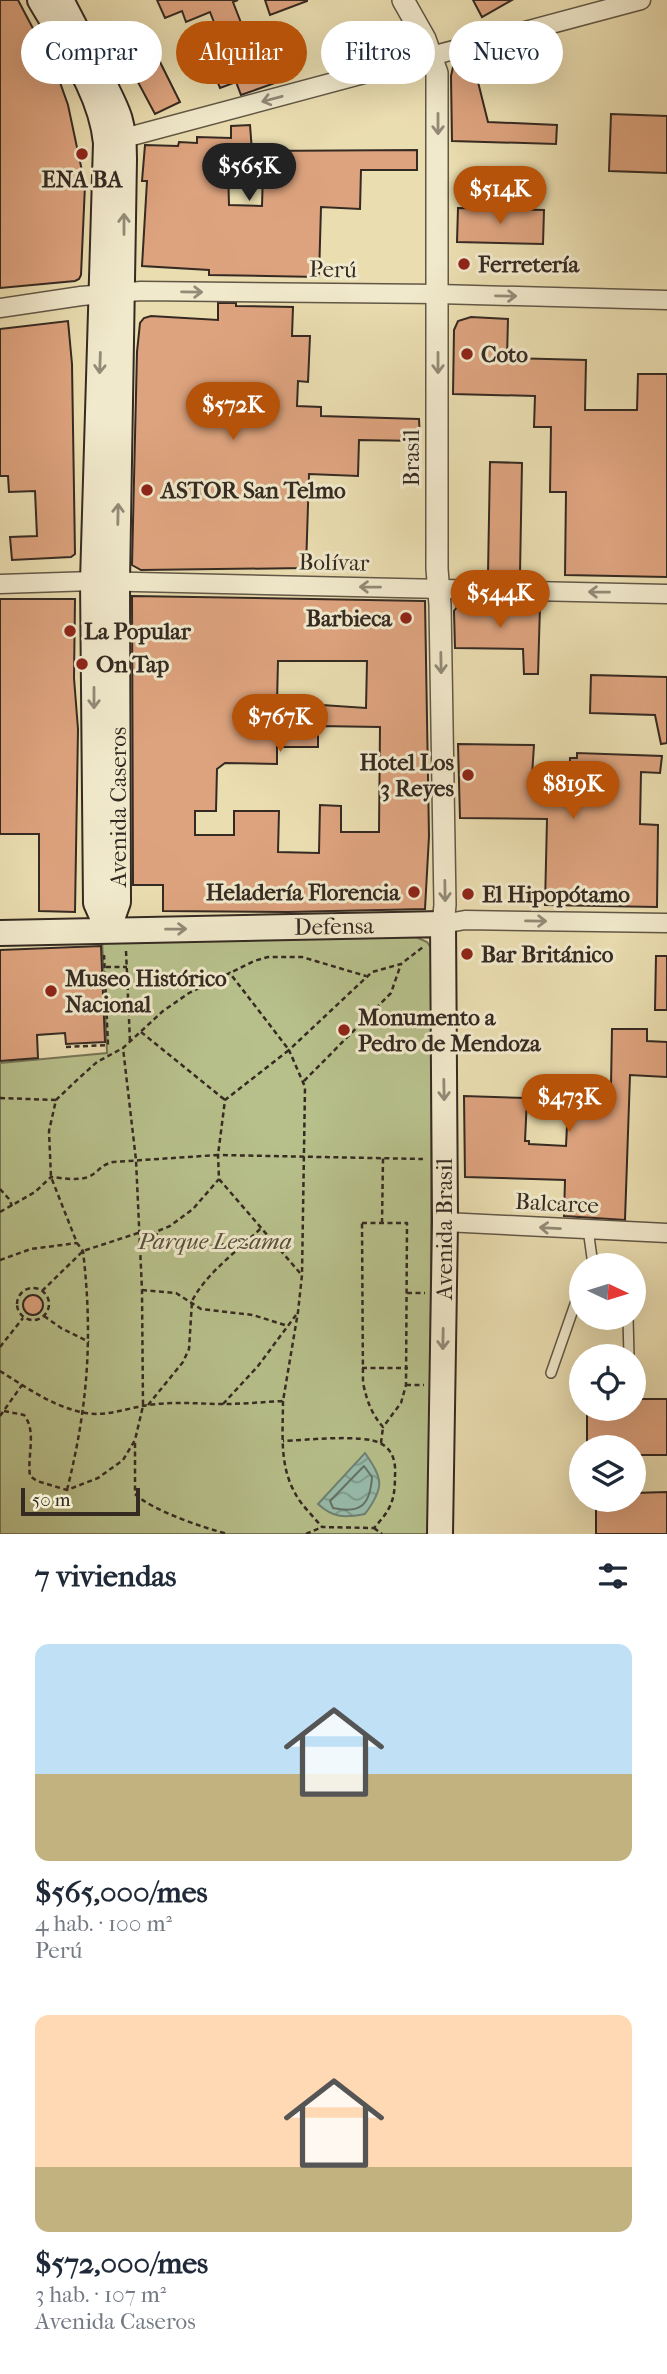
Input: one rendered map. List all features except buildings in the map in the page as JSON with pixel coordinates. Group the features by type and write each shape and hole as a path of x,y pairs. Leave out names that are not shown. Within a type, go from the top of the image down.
{"main road":[{"name":"Avenida Caseros","path":"40,0 92,90 115,141"},
{"name":"Avenida Caseros","path":"61,0 119,112 115,141 105,581 118,902 116,930"},
{"name":"Defensa","path":"0,933 116,930 443,933"},
{"name":"Avenida Brasil","path":"440,1534 445,1222 443,933"}],"street":[{"name":"Brasil","path":"403,0 414,21"},
{"path":"435,56 641,0"},
{"name":"Brasil","path":"435,65 439,589 445,905 443,933"},
{"path":"115,141 331,84"},
{"name":"Perú","path":"0,308 113,293 438,294 667,300"},
{"name":"Bolívar","path":"0,584 105,581 667,594"},
{"name":"Defensa","path":"443,933 466,920 667,923"},
{"name":"Balcarce","path":"445,1222 667,1233"}],"lane":[{"path":"588,1230 591,1253"},
{"path":"551,1373 569,1321"}],"path":[{"path":"116,930 127,967 130,1042"},
{"path":"302,1275 219,1179 218,1155 225,1100 289,1050 372,972 401,964 424,947 431,947 443,933"},
{"path":"66,1047 108,1045 104,955"},
{"path":"67,1490 84,1413 90,1318 83,1251 51,1177 49,1131 56,1100 97,1062 123,1048 163,1011 189,993 254,961 268,957 302,957 368,976"},
{"path":"304,1081 391,993 401,964"},
{"path":"105,967 127,967"},
{"path":"229,972 289,1050 304,1081 302,1275 283,1401 283,1441 286,1476 296,1496 322,1527"},
{"path":"141,1032 225,1100"},
{"path":"123,1048 136,1160 142,1290 143,1406 135,1440 135,1494 143,1502 200,1527 228,1534"},
{"path":"0,1098 56,1100"},
{"path":"0,1212 35,1192 51,1177 87,1178 103,1164 218,1155 430,1159"},
{"path":"382,1223 383,1158"},
{"path":"153,1233 170,1226 192,1209 219,1179"},
{"path":"0,1189 12,1206"},
{"path":"381,1443 383,1427 401,1402 407,1385 407,1223 362,1223 362,1368 367,1401 383,1427"},
{"path":"148,1405 183,1362 189,1349 192,1301 215,1272 262,1227"},
{"path":"42,1292 83,1251 138,1233 153,1233 205,1247 247,1241"},
{"path":"0,1260 31,1249 77,1242"},
{"path":"28,1289 42,1292 49,1306 44,1316 34,1321 23,1318 17,1309 19,1295 28,1289"},
{"path":"142,1290 176,1293 201,1309 253,1315 288,1326"},
{"path":"223,1404 258,1366 298,1312"},
{"path":"44,1316 89,1342"},
{"path":"0,1347 23,1318"},
{"path":"362,1368 408,1368"},
{"path":"0,1371 69,1409 84,1413 118,1413 148,1405 181,1402 223,1404 283,1401"},
{"path":"0,1416 22,1385"},
{"path":"4,1410 24,1415 31,1426 28,1466 30,1476 37,1481 67,1490 98,1478 123,1460 135,1440"},
{"path":"283,1441 357,1439 381,1443 391,1451 396,1466 395,1492 391,1509 374,1528"},
{"path":"306,1534 322,1527 374,1528 382,1534"}],"green space":[{"name":"Parque Lezama","path":"416,937 427,942 432,949 430,1534 0,1534 0,1063 107,1053 102,938"}],"water":[{"path":"365,1453 378,1477 379,1490 365,1514 340,1516 324,1509 318,1504"}],"place":[{"name":"ENA BA","path":"82,154"},
{"name":"Ferretería","path":"464,264"},
{"name":"Coto","path":"467,354"},
{"name":"ASTOR San Telmo","path":"147,490"},
{"name":"Barbieca","path":"406,618"},
{"name":"La Popular","path":"70,631"},
{"name":"On Tap","path":"82,664"},
{"name":"Hotel Los 3 Reyes","path":"468,775"},
{"name":"Heladería Florencia","path":"414,892"},
{"name":"El Hipopótamo","path":"468,894"},
{"name":"Bar Británico","path":"467,954"},
{"name":"Museo Histórico Nacional","path":"51,991"},
{"name":"Monumento a Pedro de Mendoza","path":"344,1030"}]}
